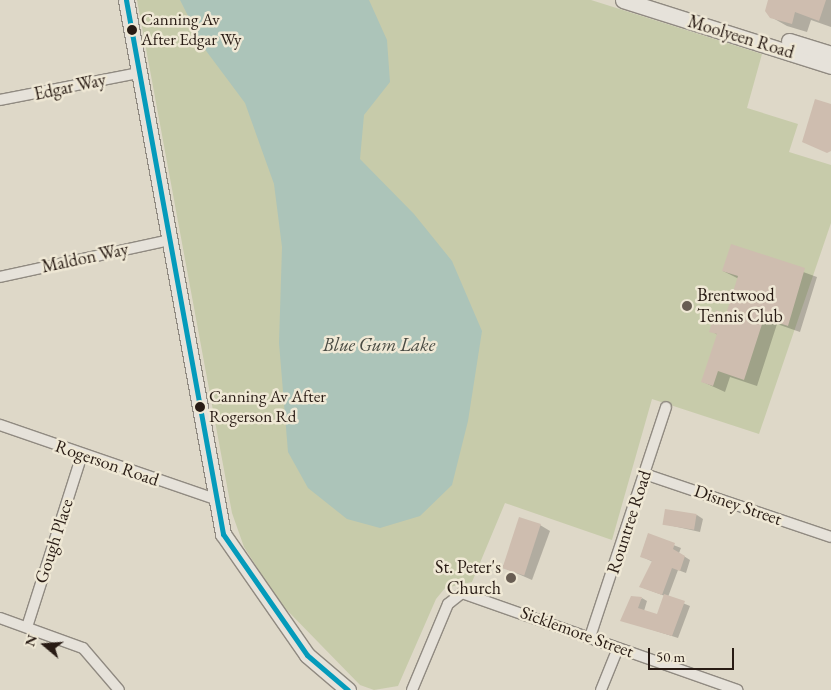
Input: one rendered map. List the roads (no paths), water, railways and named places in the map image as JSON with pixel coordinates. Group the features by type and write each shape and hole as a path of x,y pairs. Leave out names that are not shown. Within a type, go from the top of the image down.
{"street":[{"path":"126,0 215,499 231,550 307,655 348,690"},
{"name":"Moolyeen Road","path":"623,0 831,66"},
{"name":"Moolyeen Road","path":"653,0 831,54"},
{"name":"Edgar Way","path":"0,100 139,73"},
{"name":"Maldon Way","path":"0,277 169,240"},
{"name":"Rountree Road","path":"590,637 666,407"},
{"name":"Rogerson Road","path":"0,426 215,499"},
{"name":"Gough Place","path":"27,627 82,455"},
{"name":"Disney Street","path":"645,474 831,537"},
{"name":"Sicklemore Street","path":"412,690 448,604 458,593 470,594 737,690"},
{"path":"0,618 83,648 118,690"},
{"path":"601,690 618,648"}],"water":[{"name":"Blue Gum Lake","path":"180,0 369,0 387,40 390,82 364,115 360,159 414,214 452,261 482,331 468,421 452,485 420,516 380,528 347,519 308,488 288,452 279,343 282,247 274,184 245,103 204,48"}],"place":[{"name":"Canning Av After Edgar Wy","path":"132,30"},
{"name":"Brentwood Tennis Club","path":"687,306"},
{"name":"Canning Av After Rogerson Rd","path":"200,407"},
{"name":"St. Peter's Church","path":"511,578"}]}
